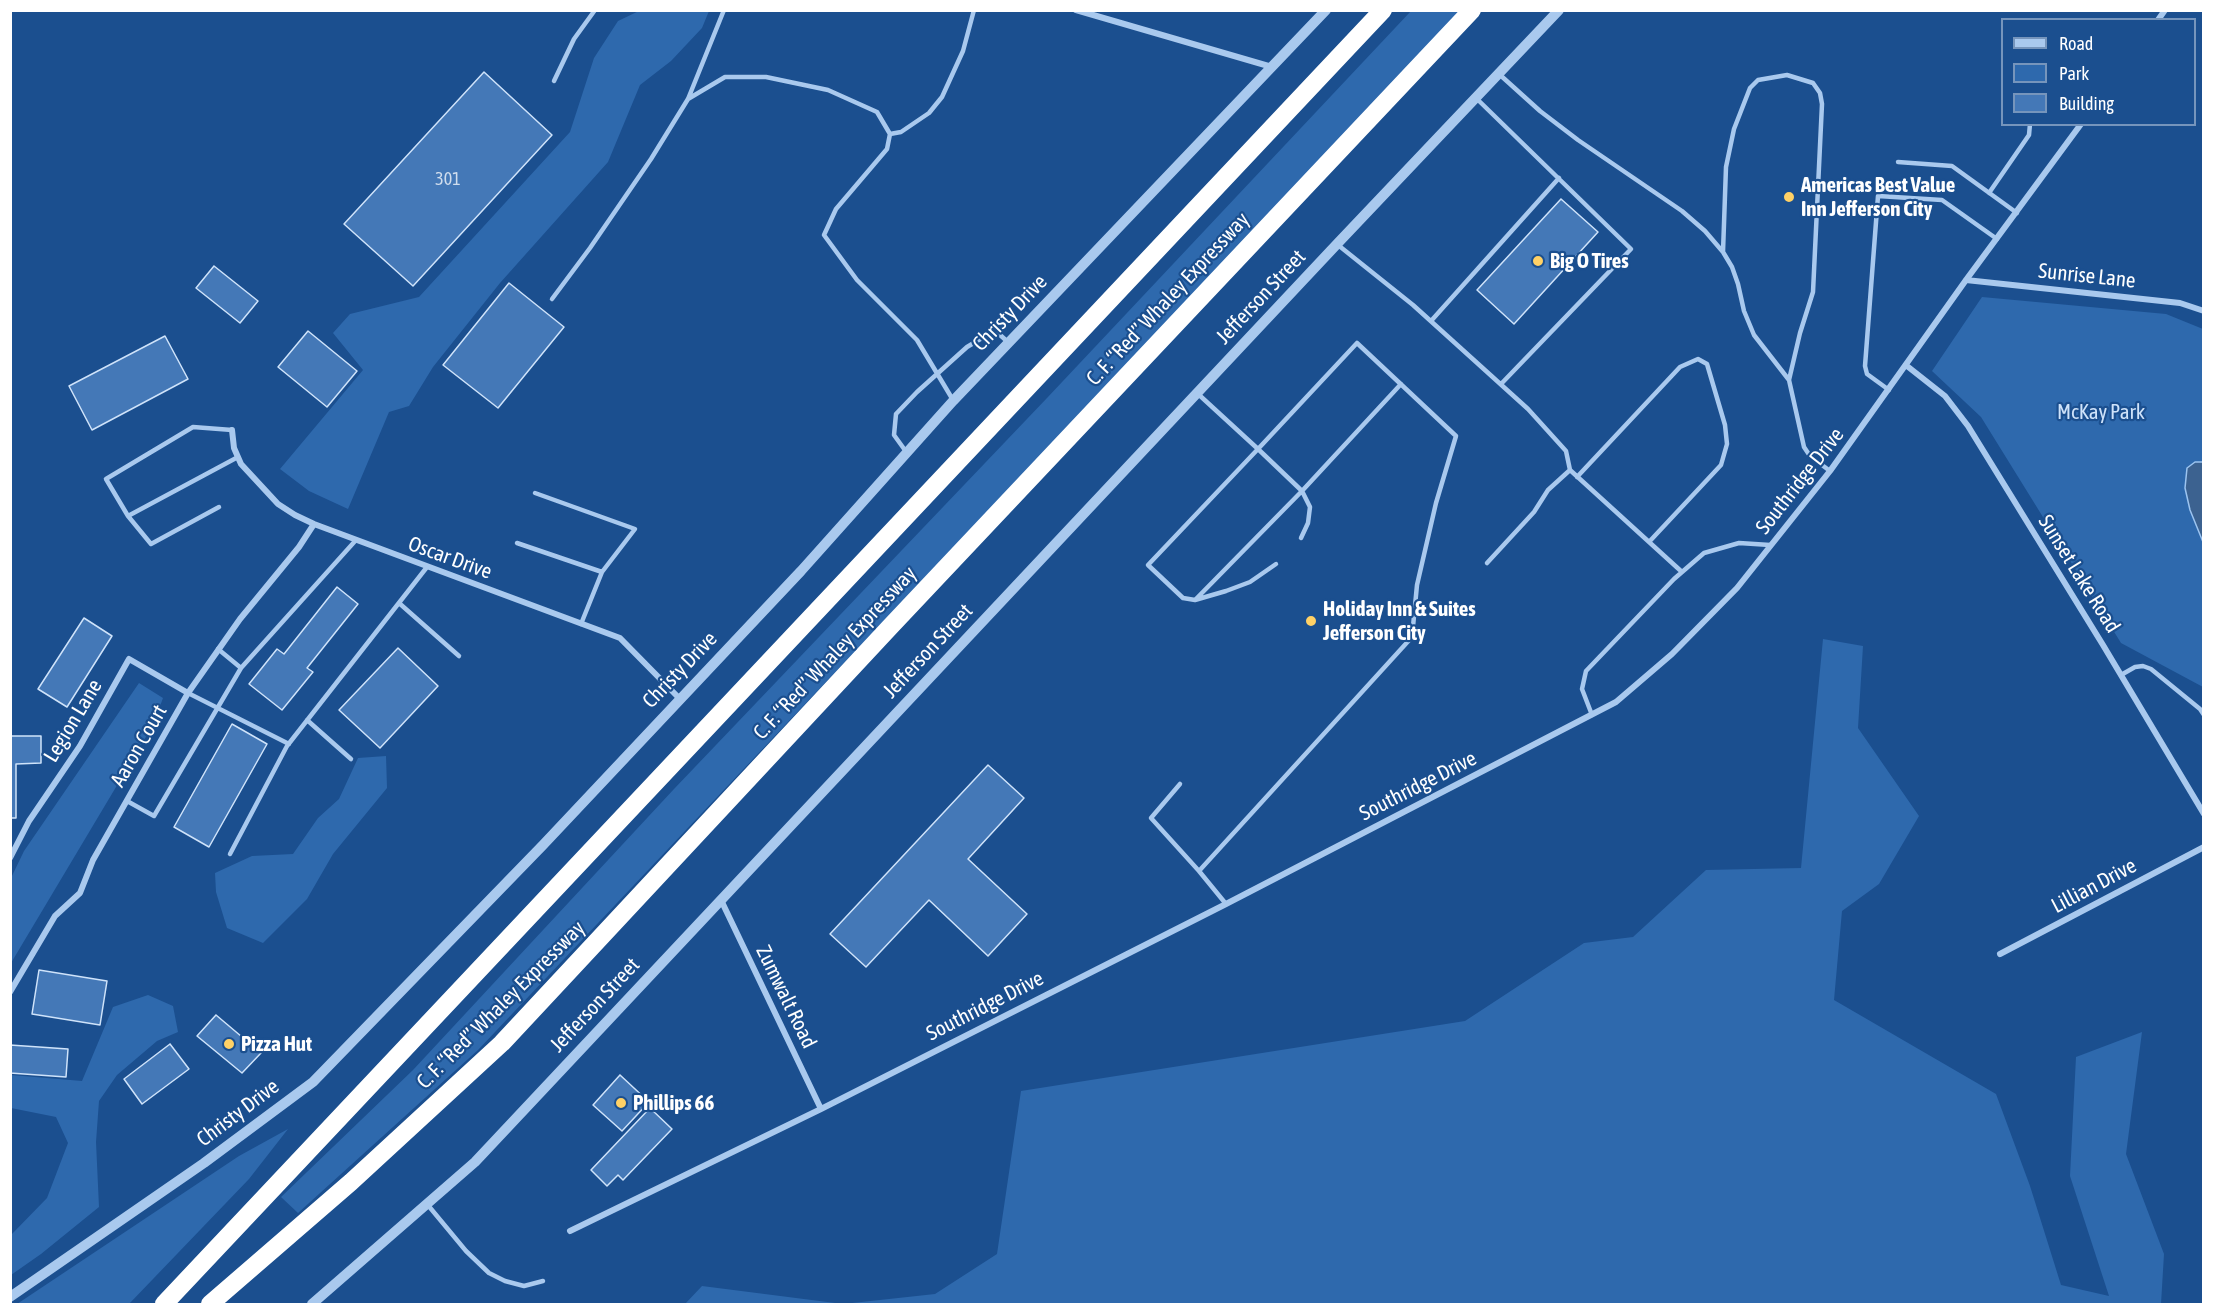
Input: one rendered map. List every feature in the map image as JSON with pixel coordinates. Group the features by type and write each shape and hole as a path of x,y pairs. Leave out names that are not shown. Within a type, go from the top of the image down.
{"highway":[{"name":"C. F. “Red” Whaley Expressway","path":"166,1302 1383,10"},
{"name":"C. F. “Red” Whaley Expressway","path":"210,1305 351,1182 502,1043 913,602 1472,10"}],"street":[{"path":"1076,10 1273,67"},
{"name":"Christy Drive","path":"10,1297 204,1163 313,1082 543,845 801,571 954,401 1326,10"},
{"name":"Jefferson Street","path":"312,1305 475,1162 1559,10"},
{"name":"Southridge Drive","path":"570,1231 821,1109 1226,904 1616,702 1672,654 1737,588 1830,471 2080,126"},
{"name":"Sunrise Lane","path":"1966,280 2180,303 2204,311"},
{"name":"Sunset Lake Road","path":"1907,366 1945,396 1968,426 2204,814"},
{"name":"Oscar Drive","path":"232,430 234,448 238,457 256,481 278,504 314,525 620,638 679,699"},
{"name":"Aaron Court","path":"10,992 55,916 80,893 93,860 188,693 218,649 314,525"},
{"name":"Legion Lane","path":"10,858 29,821 80,746 129,659 188,693"},
{"name":"Lillian Drive","path":"2000,954 2204,847"},
{"name":"Zumwalt Road","path":"721,900 821,1109"}],"lane":[{"path":"554,81 574,39 595,10"},
{"path":"552,299 644,169 688,99 724,10"},
{"path":"890,134 901,132 929,113 942,97 963,51 974,10"},
{"path":"1499,74 1540,111 1578,140 1682,211 1705,231 1723,252 1732,267 1744,311 1754,335 1789,380 1804,447 1810,456 1830,471"},
{"path":"1723,252 1726,167 1734,129 1750,88 1758,80 1787,75 1813,83 1820,93 1822,105 1813,291 1789,380"},
{"path":"688,99 724,77 766,77 828,90 877,112 890,134 887,149 836,209 824,235 857,280 917,340 954,401"},
{"path":"1476,98 1631,249 1501,384"},
{"path":"1989,193 2029,135 2030,126"},
{"path":"1898,162 1952,166 2016,213"},
{"path":"1431,321 1559,178"},
{"path":"1889,390 1867,375 1865,366 1878,196 1942,200 1997,239"},
{"path":"1337,244 1431,321 1528,409 1566,451 1570,470 1682,572"},
{"path":"907,453 894,435 896,414 968,347 987,335 999,334 1009,343"},
{"path":"1199,871 1412,637 1417,585 1436,503 1456,436 1357,343 1148,565 1183,598 1195,600 1250,582 1276,564"},
{"path":"1577,477 1680,367 1698,359 1707,364 1725,425 1727,444 1721,465 1649,542"},
{"path":"1195,600 1401,384"},
{"path":"1197,393 1302,490 1310,507 1308,523 1301,538"},
{"path":"219,507 151,544 128,516 106,479 193,427 232,430"},
{"path":"128,516 238,457"},
{"path":"1487,563 1534,512 1548,490 1570,470"},
{"path":"535,493 634,530 602,572 582,624"},
{"path":"127,801 154,816 241,668 356,540"},
{"path":"517,543 602,572"},
{"path":"1592,715 1582,689 1586,670 1682,572 1704,553 1739,543 1770,546"},
{"path":"230,854 289,744 427,567"},
{"path":"399,603 459,656"},
{"path":"218,649 241,668"},
{"path":"2121,675 2135,667 2143,666 2151,669 2200,709 2204,715"},
{"path":"188,693 289,744"},
{"path":"308,720 351,759"},
{"path":"1180,784 1151,818 1226,904"},
{"path":"427,1204 466,1251 489,1273 505,1281 524,1286 543,1281"}],"green space":[{"path":"641,10 709,11 702,28 671,61 640,85 608,162 500,283 433,367 409,406 389,412 348,509 309,491 280,469 363,370 333,333 350,314 419,297 570,132 594,58 618,21"},
{"path":"1411,11 1460,11 478,1050 298,1213 281,1197 413,1070 674,789 1047,398"},
{"name":"McKay Park","path":"1982,297 2166,314 2203,329 2203,687 2121,643 1981,417 1932,371"},
{"path":"1823,639 1863,646 1858,728 1919,816 1879,884 1842,911 1834,1000 1996,1094 2030,1186 2061,1285 2109,1296 2070,1176 2076,1057 2142,1032 2126,1154 2164,1254 2161,1304 843,1304 935,1294 997,1254 1021,1091 1465,1021 1584,943 1633,937 1706,870 1801,868"},
{"path":"139,683 163,698 153,725 11,963 11,878 24,851"},
{"path":"386,756 387,788 333,854 307,899 263,943 227,928 216,892 215,873 252,856 293,854 318,818 339,799 358,758"},
{"path":"148,995 173,1006 178,1032 157,1041 117,1075 99,1101 96,1142 99,1207 11,1275 11,1235 47,1198 68,1143 56,1117 11,1108 11,1075 82,1081 113,1007"},
{"path":"288,1129 249,1179 129,1304 17,1304 239,1156"},
{"path":"702,1286 843,1304 685,1304"}],"shaded area":[{"path":"2195,462 2203,462 2203,542 2190,510 2185,488 2187,468"}],"building":[{"path":"484,72 552,135 413,286 344,224"},
{"name":"Big O Tires","path":"1561,199 1598,232 1514,324 1477,290"},
{"path":"214,266 258,301 240,323 196,288"},
{"path":"509,283 564,327 498,408 443,365"},
{"path":"308,331 357,371 327,407 278,367"},
{"path":"165,336 188,379 92,430 69,386"},
{"path":"337,587 358,604 307,668 313,672 282,710 249,684 277,649 284,654"},
{"path":"84,618 112,636 67,707 38,689"},
{"path":"398,648 438,686 380,748 339,710"},
{"path":"232,724 267,744 209,847 174,827"},
{"path":"10,736 41,736 41,763 16,764 16,818 10,818"},
{"path":"988,765 1024,798 968,859 1027,914 988,956 929,900 866,967 830,934"},
{"path":"39,970 107,981 100,1025 32,1014"},
{"name":"Pizza Hut","path":"216,1015 261,1053 242,1073 197,1036"},
{"path":"170,1044 189,1069 142,1104 124,1079"},
{"path":"10,1045 68,1049 66,1077 10,1073"},
{"name":"Phillips 66","path":"620,1075 649,1102 622,1131 593,1105"},
{"path":"650,1108 672,1129 623,1180 618,1175 607,1186 591,1170"}],"place":[{"name":"Americas Best Value Inn Jefferson City","path":"1789,197"},
{"name":"Big O Tires","path":"1538,261"},
{"name":"Holiday Inn & Suites Jefferson City","path":"1311,621"},
{"name":"Pizza Hut","path":"229,1044"},
{"name":"Phillips 66","path":"621,1103"}]}
